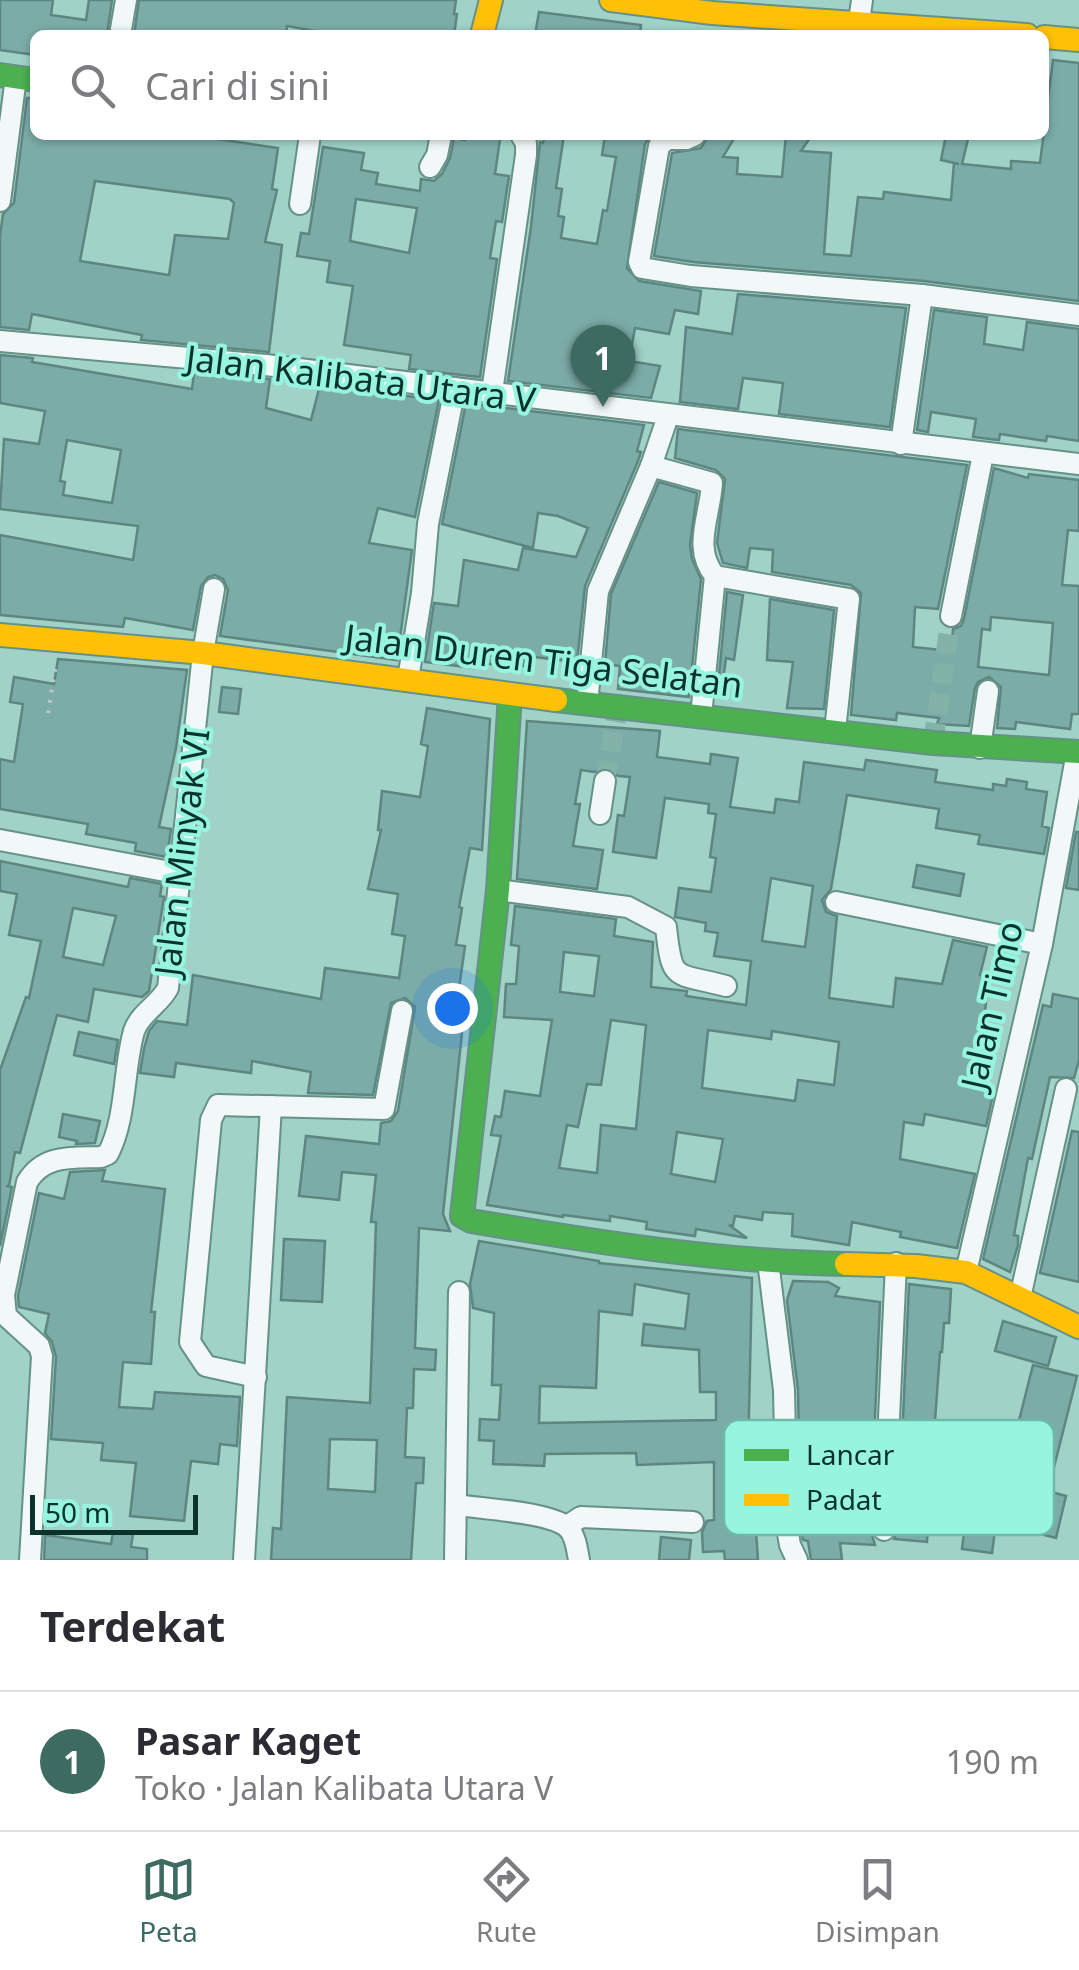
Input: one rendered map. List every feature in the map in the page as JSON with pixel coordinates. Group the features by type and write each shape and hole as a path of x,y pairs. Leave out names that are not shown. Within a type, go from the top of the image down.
{"street":[{"path":"121,30 126,0"},
{"path":"483,30 491,0"},
{"path":"611,0 711,16 861,11 992,30"},
{"path":"1049,37 1079,40"},
{"path":"0,201 17,77"},
{"path":"300,204 309,140"},
{"path":"430,167 438,155 440,140"},
{"path":"492,392 526,156 524,140"},
{"path":"666,140 658,146 639,266 691,276 922,295 1079,315"},
{"path":"901,444 922,295"},
{"name":"Jalan Kalibata Utara V","path":"0,341 247,364 1079,464"},
{"path":"408,680 428,524 455,388"},
{"path":"587,704 598,591 668,416"},
{"path":"950,616 983,454"},
{"path":"651,466 712,483 702,548 704,563 714,576 849,599 834,731"},
{"path":"701,716 714,576"},
{"name":"Jalan Minyak VI","path":"30,1560 42,1356 38,1346 6,1316 4,1296 27,1182 35,1168 47,1161 101,1158 112,1145 135,1026 168,988 203,653 214,589"},
{"name":"Jalan Duren Tiga Selatan","path":"0,636 203,653 587,704 617,713 701,716 980,748 1078,752"},
{"path":"980,748 988,691"},
{"path":"510,694 498,890 462,1216 472,1221 614,1244 768,1261 896,1264 966,1272 1079,1327"},
{"name":"Jalan Timo","path":"966,1272 1042,944 1078,752"},
{"path":"600,814 606,781"},
{"path":"0,840 181,874"},
{"path":"498,890 628,907 666,927 670,965 676,973 726,986"},
{"path":"836,902 1042,944"},
{"path":"256,1377 206,1366 194,1352 190,1326 211,1120 218,1105 384,1109 402,1011"},
{"path":"1020,1298 1066,1089"},
{"path":"244,1560 271,1106"},
{"path":"768,1261 785,1420"},
{"path":"889,1420 896,1264"},
{"path":"455,1560 458,1292"},
{"path":"458,1505 552,1519 567,1526 579,1560"},
{"path":"567,1526 581,1517 693,1522"},
{"path":"788,1535 797,1560"}],"path":[{"path":"48,712 60,641"}],"building":[{"path":"0,0 53,0 51,15 86,20 89,0 112,0 108,30 30,30 30,54 0,50"},
{"path":"139,0 456,0 455,30 309,30 287,26 287,30 135,30"},
{"path":"539,12 641,25 640,30 536,30"},
{"path":"1053,60 1079,63 1079,301 924,281 654,256 672,153 701,148 706,140 733,140 723,157 738,158 737,174 782,177 786,140 809,140 801,151 831,153 824,254 851,256 858,197 883,199 884,192 951,200 954,163 959,164 941,160 945,140 968,140 962,164 1011,169 1011,161 1040,163 1043,140 1049,140"},
{"path":"27,98 30,140 224,140 278,148 272,189 277,190 265,242 282,245 269,352 141,340 142,335 32,314 29,330 0,327 3,214 14,203","holes":["95,181 230,199 234,203 228,239 175,235 169,275 80,261"]},
{"path":"454,140 500,140 495,174 509,176 502,222 496,221 490,258 497,259 480,377 409,369 411,355 344,345 353,286 327,282 330,261 297,256 301,233 309,234 323,147 364,153 361,170 378,173 376,184 420,191 421,179 434,181 450,158","holes":["356,199 417,208 409,253 350,241"]},
{"path":"563,140 556,188 562,189 558,216 564,217 561,238 597,244 616,157 602,155 604,140 648,140 627,268 639,281 701,291 698,314 675,310 669,334 635,328 629,361 660,366 651,398 508,381 540,142"},
{"path":"738,294 906,308 890,427 779,414 783,383 743,378 738,409 680,402 686,327 732,334"},
{"path":"934,310 987,317 984,344 1023,350 1027,322 1079,329 1079,441 1000,434 999,440 973,437 976,419 931,412 928,432 917,430"},
{"path":"0,355 192,389 194,372 270,379 266,408 311,420 320,385 439,400 415,517 378,508 369,543 412,550 397,660 220,636 228,590 223,579 215,575 201,586 193,630 125,618 123,627 0,615 0,535 133,560 138,526 0,509 4,439 39,444 45,411 0,403","holes":["67,440 121,450 112,503 63,495 65,482 60,481"]},
{"path":"466,403 644,425 638,461 585,586 577,662 525,656 524,666 475,663 474,668 425,662 434,603 458,606 464,560 518,570 523,548 576,557 588,528 538,513 533,548 442,524"},
{"path":"678,429 967,465 938,609 915,607 913,647 951,651 953,629 961,626 964,619 994,468 1028,478 1029,474 1079,480 1079,531 1068,530 1062,585 1079,586 1079,714 1072,714 1070,729 1016,722 1015,729 997,728 1001,687 989,677 975,688 969,726 937,724 939,718 897,713 896,720 851,715 861,593 851,585 772,572 773,550 750,548 747,568 723,563 717,543 725,479 716,470 675,458","holes":["991,617 1053,623 1049,675 978,667 982,629 990,630"]},
{"path":"659,482 697,493 690,545 701,579 689,697 618,689 620,666 605,664 611,594"},
{"path":"727,592 743,595 734,660 726,658 722,687 718,686"},
{"path":"770,599 834,610 824,709 787,708 793,662 767,660"},
{"path":"58,659 187,670 159,827 171,829 167,857 135,851 136,843 86,834 88,824 0,809 0,759 14,762 23,704 10,702 14,677 54,684"},
{"path":"222,687 241,689 238,714 219,712"},
{"path":"427,708 490,719 482,850 470,848 456,945 465,946 457,1003 465,1004 443,1214 450,1231 419,1228 415,1348 436,1350 435,1370 414,1369 413,1408 407,1408 405,1457 424,1458 423,1483 416,1483 411,1560 271,1560 273,1528 281,1529 287,1397 370,1403 376,1222 371,1222 376,1175 342,1172 339,1200 299,1196 306,1136 379,1144 381,1123 391,1121 398,1111 415,1007 405,998 391,1003 373,1095 308,1093 311,1072 252,1061 251,1073 176,1063 174,1077 140,1073 144,1049 149,1031 157,1021 187,1025 193,975 321,999 325,968 399,978 405,936 392,934 398,894 368,889 381,830 382,791 420,797 428,746 421,744","holes":["330,1439 377,1440 375,1492 328,1489"]},
{"path":"527,721 660,731 657,757 710,764 711,754 738,758 730,807 774,813 776,799 799,802 804,762 864,770 866,760 937,770 935,782 993,790 993,784 1006,786 1007,779 1027,782 1026,789 1047,792 1042,826 1049,828 1044,854 978,844 980,835 936,828 939,809 847,795 831,889 822,900 826,912 837,916 829,998 893,1007 896,978 942,984 953,940 987,947 980,975 985,976 982,989 987,989 979,1087 994,1090 986,1126 925,1114 923,1125 904,1122 900,1159 975,1174 957,1248 900,1237 901,1232 852,1222 849,1245 792,1236 793,1214 763,1212 762,1220 735,1216 733,1226 729,1225 747,1238 696,1229 695,1236 646,1229 647,1222 610,1216 610,1221 563,1217 487,1205 501,1136 491,1135 495,1116 501,1117 505,1091 540,1096 552,1020 504,1017 506,984 516,984 519,946 511,945 515,906 616,919 614,936 653,942 651,987 687,991 686,996 746,1005 751,961 714,956 718,933 705,931 706,923 675,917 679,888 711,892 716,858 710,857 716,814 708,813 709,804 665,798 656,858 613,852 618,815 624,816 630,777 618,776 608,768 581,770 575,804 580,804 573,846 603,850 597,889 517,879","holes":["771,878 813,886 805,947 762,941","564,952 599,956 594,996 560,992","611,1020 646,1025 636,1129 601,1125 597,1173 559,1168 567,1125 578,1127 587,1084 601,1085","708,1030 771,1039 772,1031 839,1042 834,1085 798,1080 795,1101 702,1088","677,1132 723,1139 715,1182 671,1174"]},
{"path":"1079,832 1079,890 1066,888"},
{"path":"0,861 128,887 130,878 162,884 160,896 164,897 149,991 142,997 94,989 88,1022 57,1015 20,1153 15,1152 6,1186 12,1187 0,1246 0,1070 26,997 29,998 41,941 9,935 17,894 0,891","holes":["73,908 116,916 103,965 63,957"]},
{"path":"917,865 964,874 960,896 913,887"},
{"path":"1053,994 1079,999 1079,1060 1074,1078 1050,1077 1032,1159 1028,1158 1014,1235 1018,1236 1018,1245 1010,1272 983,1259 1043,1005 1051,1007"},
{"path":"79,1032 118,1040 114,1064 74,1055"},
{"path":"63,1114 100,1121 95,1143 76,1144 77,1141 59,1137"},
{"path":"1072,1131 1079,1132 1079,1282 1040,1273"},
{"path":"105,1170 102,1181 165,1189 151,1312 155,1312 151,1364 123,1362 119,1407 153,1409 155,1392 240,1397 237,1446 220,1444 218,1464 191,1461 184,1521 130,1516 136,1463 101,1460 103,1443 51,1439 56,1357 45,1333 49,1314 19,1307 39,1193 64,1199 70,1172"},
{"path":"284,1239 325,1241 322,1302 281,1300"},
{"path":"479,1241 599,1263 752,1278 749,1420 724,1420 724,1535 756,1535 758,1560 725,1560 724,1551 703,1552 702,1532 707,1521 714,1520 714,1462 637,1465 636,1453 545,1454 544,1466 493,1464 494,1441 479,1440 480,1419 499,1420 501,1385 492,1385 494,1313 473,1308 470,1284","holes":["635,1284 689,1294 685,1329 644,1324 642,1345 699,1350 700,1392 716,1392 716,1420 539,1423 540,1386 596,1388 599,1311 632,1315"]},
{"path":"793,1281 828,1282 839,1288 835,1296 880,1302 875,1420 799,1420 787,1300"},
{"path":"909,1284 951,1289 949,1323 944,1323 940,1352 935,1420 903,1420"},
{"path":"1003,1321 1056,1337 1048,1366 995,1351"},
{"path":"1033,1365 1077,1376 1054,1467 1054,1420 1019,1420"},
{"path":"1054,1493 1066,1496 1056,1538 1044,1535 1054,1535"},
{"path":"113,1532 133,1534 131,1547 147,1549 147,1560 44,1560 45,1535 111,1544"},
{"path":"802,1535 872,1535 875,1545 840,1543 842,1560 811,1560 808,1541"},
{"path":"896,1535 927,1535 927,1542 894,1539"},
{"path":"964,1535 994,1535 992,1553 962,1549"},
{"path":"661,1537 691,1540 689,1560 659,1560"}],"tunnel":[{"path":"933,743 951,616"},
{"path":"605,781 616,718"}],"traffic: fast":[{"path":"0,75 30,79"},
{"path":"510,694 498,890 462,1216 471,1221 658,1250 846,1264"},
{"path":"556,700 933,743 1079,752"}],"traffic: slow":[{"path":"483,30 491,0"},
{"path":"611,0 712,13 955,30"},
{"path":"1049,37 1079,40"},
{"path":"0,635 203,653 556,700"},
{"path":"846,1264 966,1272 1079,1327"}],"place":[{"name":"Pasar Kaget","path":"603,407"}]}
